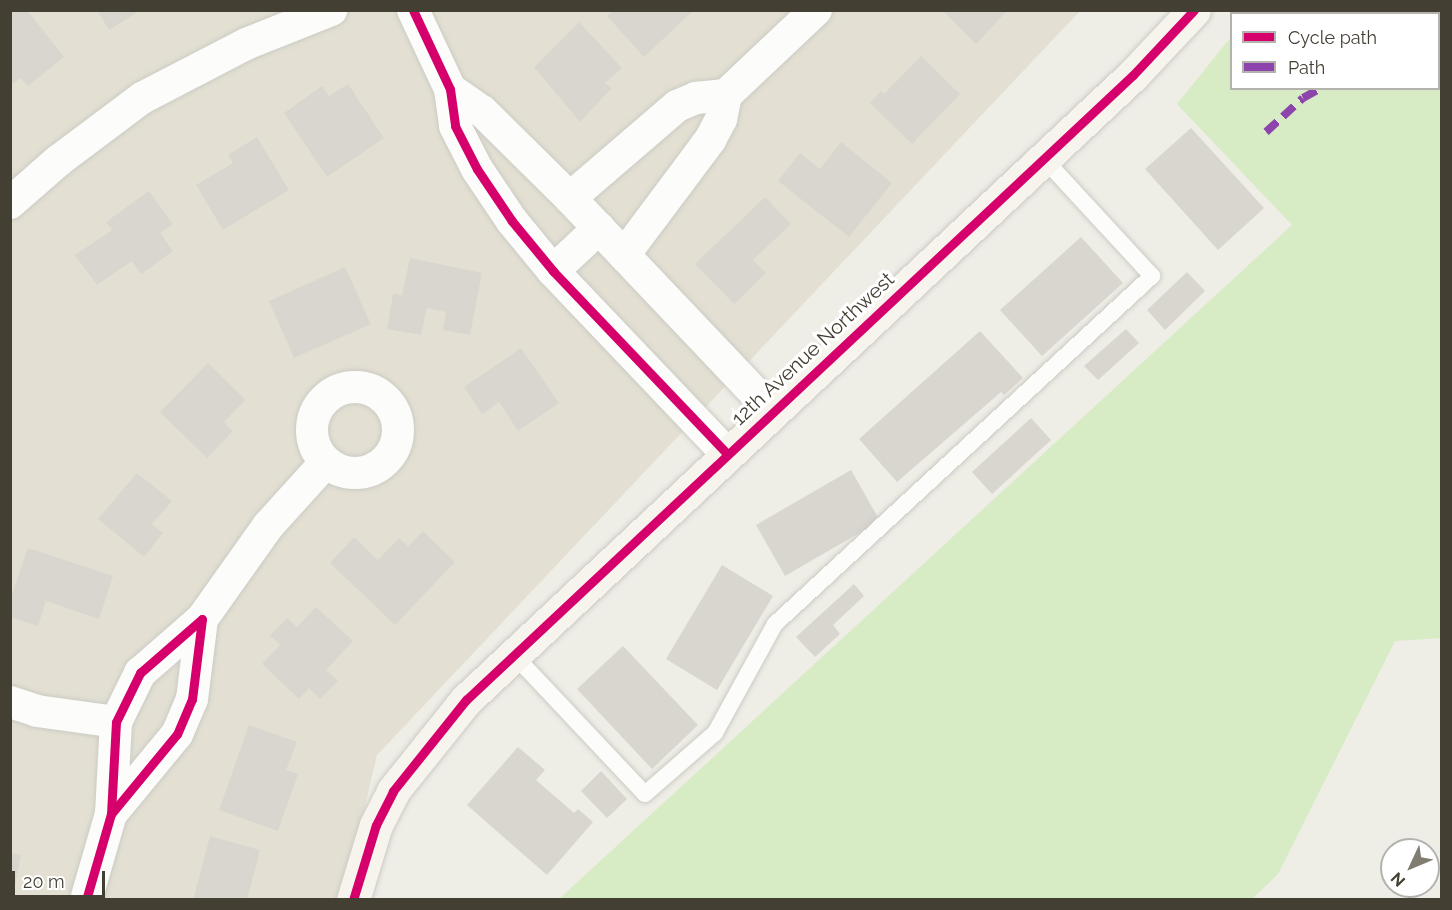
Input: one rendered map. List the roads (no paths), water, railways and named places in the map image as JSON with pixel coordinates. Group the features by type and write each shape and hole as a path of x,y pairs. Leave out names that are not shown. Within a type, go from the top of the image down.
{"street":[{"path":"10,203 58,160 142,98 246,44 332,10"},
{"path":"413,10 450,89 455,126 477,168 553,271 727,454"},
{"path":"624,255 710,140 721,119 726,95 816,10"},
{"name":"12th Avenue Northwest","path":"353,900 376,825 393,791 444,724 513,654 1044,159 1194,10"},
{"path":"450,89 482,111 570,198 773,412"},
{"path":"570,198 677,106 696,98 726,95"},
{"path":"553,271 599,228"},
{"path":"86,900 111,814 116,722 140,673 202,619 268,526 326,462"},
{"path":"111,814 177,734 192,699 202,619"},
{"path":"10,702 37,711 116,722"}],"lane":[{"path":"513,654 645,794 715,733 775,624 1152,276 1044,159"}]}
